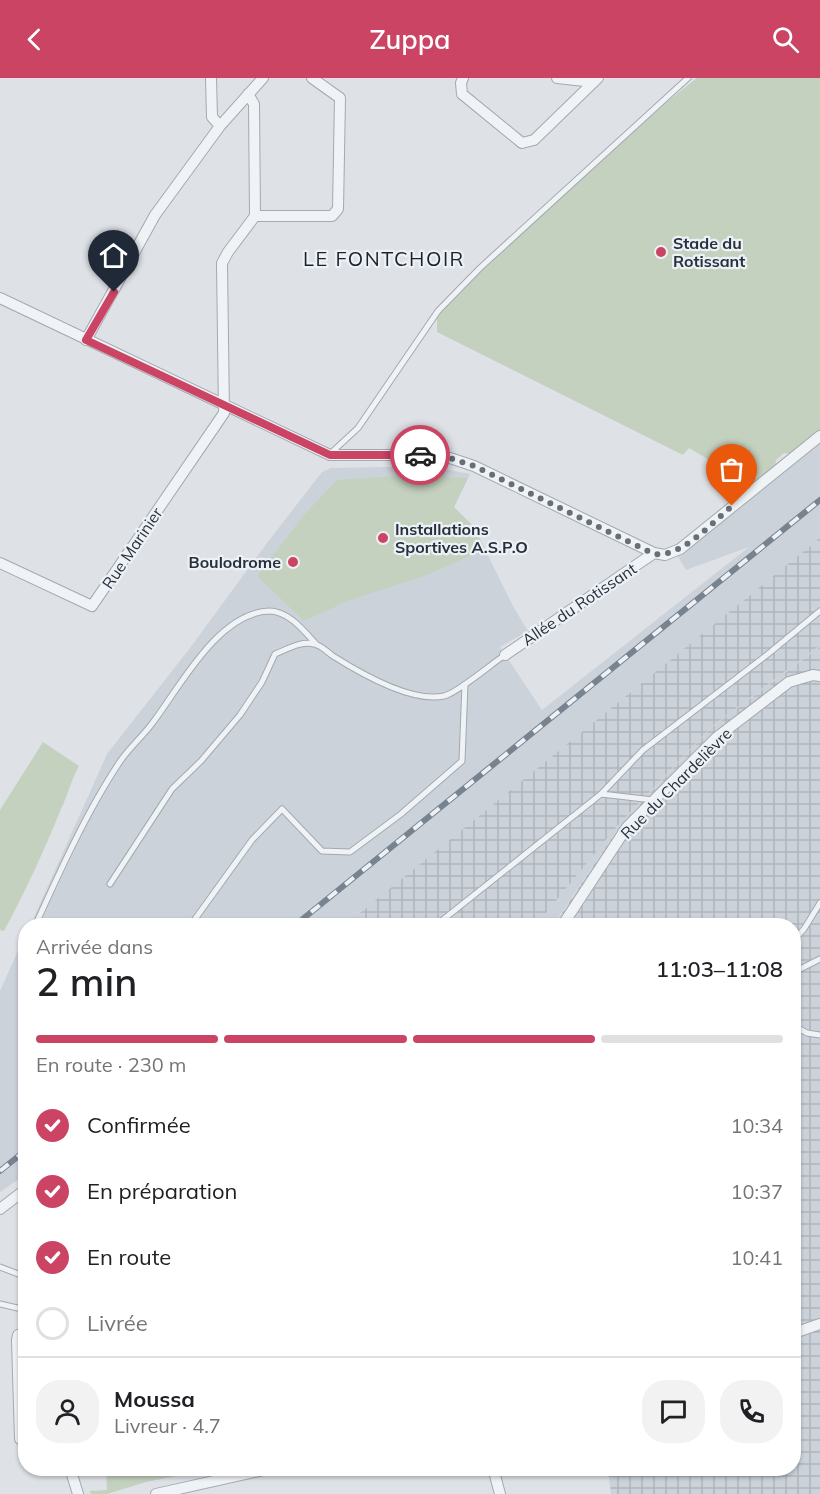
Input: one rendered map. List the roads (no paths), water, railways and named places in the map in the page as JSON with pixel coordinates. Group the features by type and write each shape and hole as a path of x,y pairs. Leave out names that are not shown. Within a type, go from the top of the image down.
{"street":[{"path":"211,78 212,117 220,126"},
{"path":"86,340 155,215 220,126 263,78"},
{"path":"255,216 332,216 338,209 340,98 312,78"},
{"path":"463,78 462,94 522,143 534,140 596,80"},
{"path":"557,78 596,80"},
{"path":"225,405 222,263 255,216 254,104 248,94"},
{"path":"0,298 330,455 422,455 450,458 474,466 659,554"},
{"name":"Rue Marinier","path":"0,563 92,606 224,413 225,405"},
{"name":"Allée du Rotissant","path":"505,654 659,554 680,549 820,436"},
{"name":"Rue du Chardelièvre","path":"566,918 627,827 716,738 789,682 813,675 820,676"},
{"path":"0,1209 18,1195"},
{"path":"801,1331 820,1324"},
{"path":"18,1335 18,1365"},
{"path":"72,1476 78,1494"},
{"path":"156,1494 233,1476"},
{"path":"495,1476 500,1494"}],"lane":[{"path":"330,455 358,429 438,311 480,268 688,78"},
{"path":"39,918 94,805 119,762 151,724 203,652 228,628 253,614 271,611 291,618 316,644 374,680 431,697 447,695 505,654"},
{"path":"445,918 601,794 643,750 820,611"},
{"path":"110,884 172,789 201,761 240,715 262,682 275,654 300,644 316,644"},
{"path":"196,918 252,840 282,808 322,851 350,852 401,814 462,761 465,684"},
{"path":"601,794 654,800"},
{"path":"801,932 820,903"},
{"path":"801,968 820,959"},
{"path":"801,1030 820,1035"},
{"path":"0,1267 18,1274"},
{"path":"0,1304 18,1308"}],"railway":[{"path":"304,918 820,500"},
{"path":"0,1171 18,1156"}],"place":[{"name":"Stade du Rotissant","path":"661,252"},
{"name":"Installations Sportives A.S.P.O","path":"383,538"},
{"name":"Boulodrome","path":"293,562"}],"district":[{"name":"LE FONTCHOIR","path":"384,258"}]}
